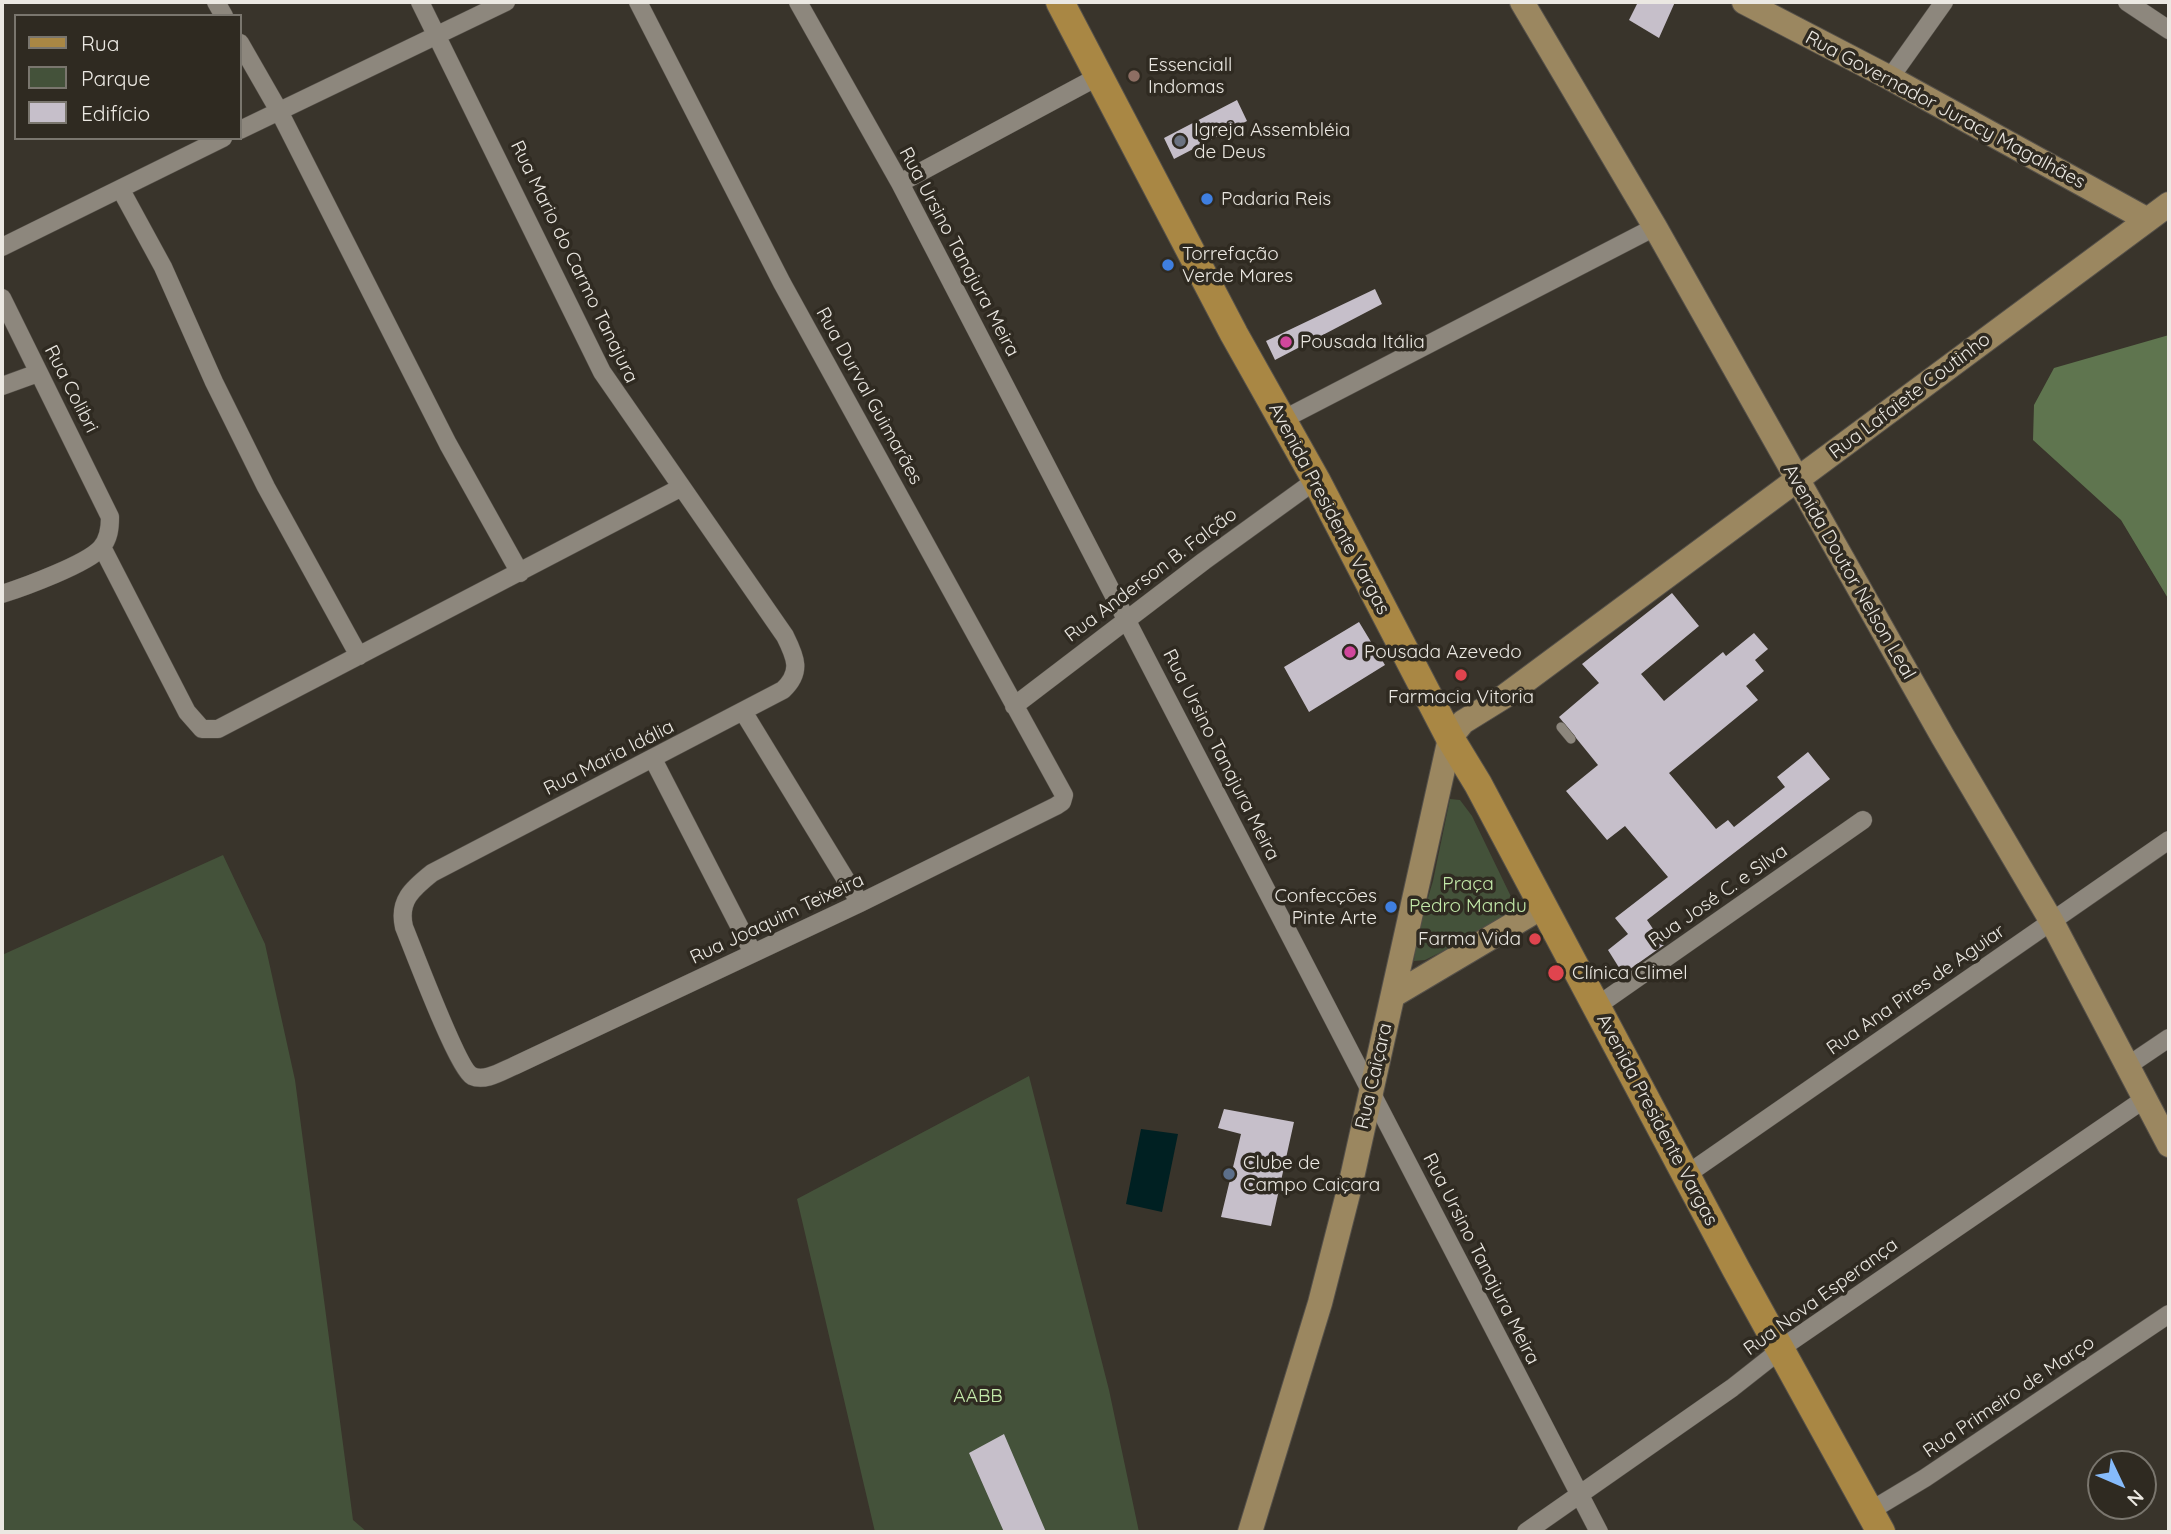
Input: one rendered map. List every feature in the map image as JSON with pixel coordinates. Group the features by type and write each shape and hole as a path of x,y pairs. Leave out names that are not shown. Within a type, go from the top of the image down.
{"main road":[{"name":"Avenida Presidente Vargas","path":"1060,2 1101,75 1234,334 1316,480 1450,738 1478,783 1686,1175 1876,1522"}],"street":[{"name":"Rua Mario do Carmo Tanajura","path":"420,2 602,372 680,488 786,636 797,662 797,671"},
{"path":"242,129 436,33 506,2"},
{"name":"Rua Durval Guimarães","path":"638,2 776,271 1064,795 1062,802 1056,806"},
{"name":"Rua Ursino Tanajura Meira","path":"798,2 900,183 1599,1532"},
{"name":"Avenida Doutor Nelson Leal","path":"1522,2 1656,228 1796,478 2052,922 2126,1068 2169,1145"},
{"name":"Rua Governador Juracy Magalhães","path":"1744,2 1890,78 2146,219"},
{"path":"1890,78 1944,2"},
{"path":"2127,2 2169,30"},
{"path":"242,46 279,110 361,278 520,573"},
{"path":"900,183 1101,75"},
{"path":"2,247 219,140"},
{"path":"121,190 163,267 214,382 266,487 359,656"},
{"name":"Rua Lafaiete Coutinho","path":"1450,738 1463,722 1505,696 2169,204"},
{"path":"1282,420 1656,228"},
{"name":"Rua Colibri","path":"2,298 104,499 110,517 110,531 102,547"},
{"path":"2,386 38,373"},
{"name":"Rua Anderson B. Falção","path":"1014,706 1316,480"},
{"path":"2,594 90,557 102,547 170,683 195,723 202,729 218,729 680,488"},
{"name":"Rua Maria Idália","path":"514,1066 482,1078 471,1076 466,1070 404,928 400,912 405,899 432,873 744,713 783,690 797,671"},
{"path":"744,713 860,904"},
{"name":"Rua Caiçara","path":"1250,1532 1320,1303 1351,1182 1450,738"},
{"path":"653,759 753,953"},
{"name":"Rua Joaquim Teixeira","path":"514,1066 860,904 1056,806"},
{"name":"Rua José C. e Silva","path":"1597,1006 1863,820"},
{"name":"Rua Ana Pires de Aguiar","path":"1686,1175 2169,840"},
{"path":"1394,995 1544,906"},
{"path":"2126,1068 2169,1038"},
{"name":"Rua Nova Esperança","path":"1526,1532 1781,1349 2143,1100"},
{"name":"Rua Primeiro de Março","path":"1876,1522 1925,1478 2169,1314"}],"lane":[{"path":"1562,727 1571,738"}],"green space":[{"path":"2169,335 2169,600 2121,520 2033,440 2034,405 2054,368"},
{"name":"Praça Pedro Mandu","path":"1450,799 1460,800 1472,816 1517,909 1492,927 1425,960 1414,961 1415,941 1433,881"},
{"path":"223,855 265,944 295,1080 353,1520 367,1532 2,1532 2,955"},
{"name":"AABB","path":"1029,1076 1109,1390 1139,1532 875,1532 797,1199"}],"water":[{"path":"1141,1129 1178,1134 1162,1212 1126,1204"}],"building":[{"path":"1638,2 1675,2 1659,38 1629,20"},
{"path":"1237,100 1247,121 1174,159 1164,138"},
{"path":"1375,289 1382,304 1275,360 1266,341"},
{"path":"1672,593 1699,626 1641,674 1664,701 1723,652 1726,656 1754,633 1768,649 1755,660 1764,671 1746,686 1758,700 1669,773 1716,829 1728,820 1734,827 1785,787 1777,777 1808,752 1830,779 1647,920 1664,945 1623,974 1608,950 1628,934 1615,918 1668,877 1625,826 1607,840 1566,791 1598,765 1559,717 1599,683 1582,664"},
{"path":"1359,622 1385,665 1309,712 1284,667"},
{"path":"1224,1109 1294,1122 1271,1226 1221,1217 1241,1134 1218,1128"},
{"path":"1004,1434 1046,1532 1004,1532 969,1453"}],"place":[{"name":"Essenciall Indomas","path":"1134,76"},
{"name":"Igreja Assembléia de Deus","path":"1180,141"},
{"name":"Padaria Reis","path":"1207,199"},
{"name":"Torrefação Verde Mares","path":"1168,265"},
{"name":"Pousada Itália","path":"1286,342"},
{"name":"Pousada Azevedo","path":"1350,652"},
{"name":"Farmacia Vitoria","path":"1461,675"},
{"name":"Confecções Pinte Arte","path":"1391,907"},
{"name":"Farma Vida","path":"1535,939"},
{"name":"Clínica Climel","path":"1556,973"},
{"name":"Clube de Campo Caiçara","path":"1229,1174"}]}
